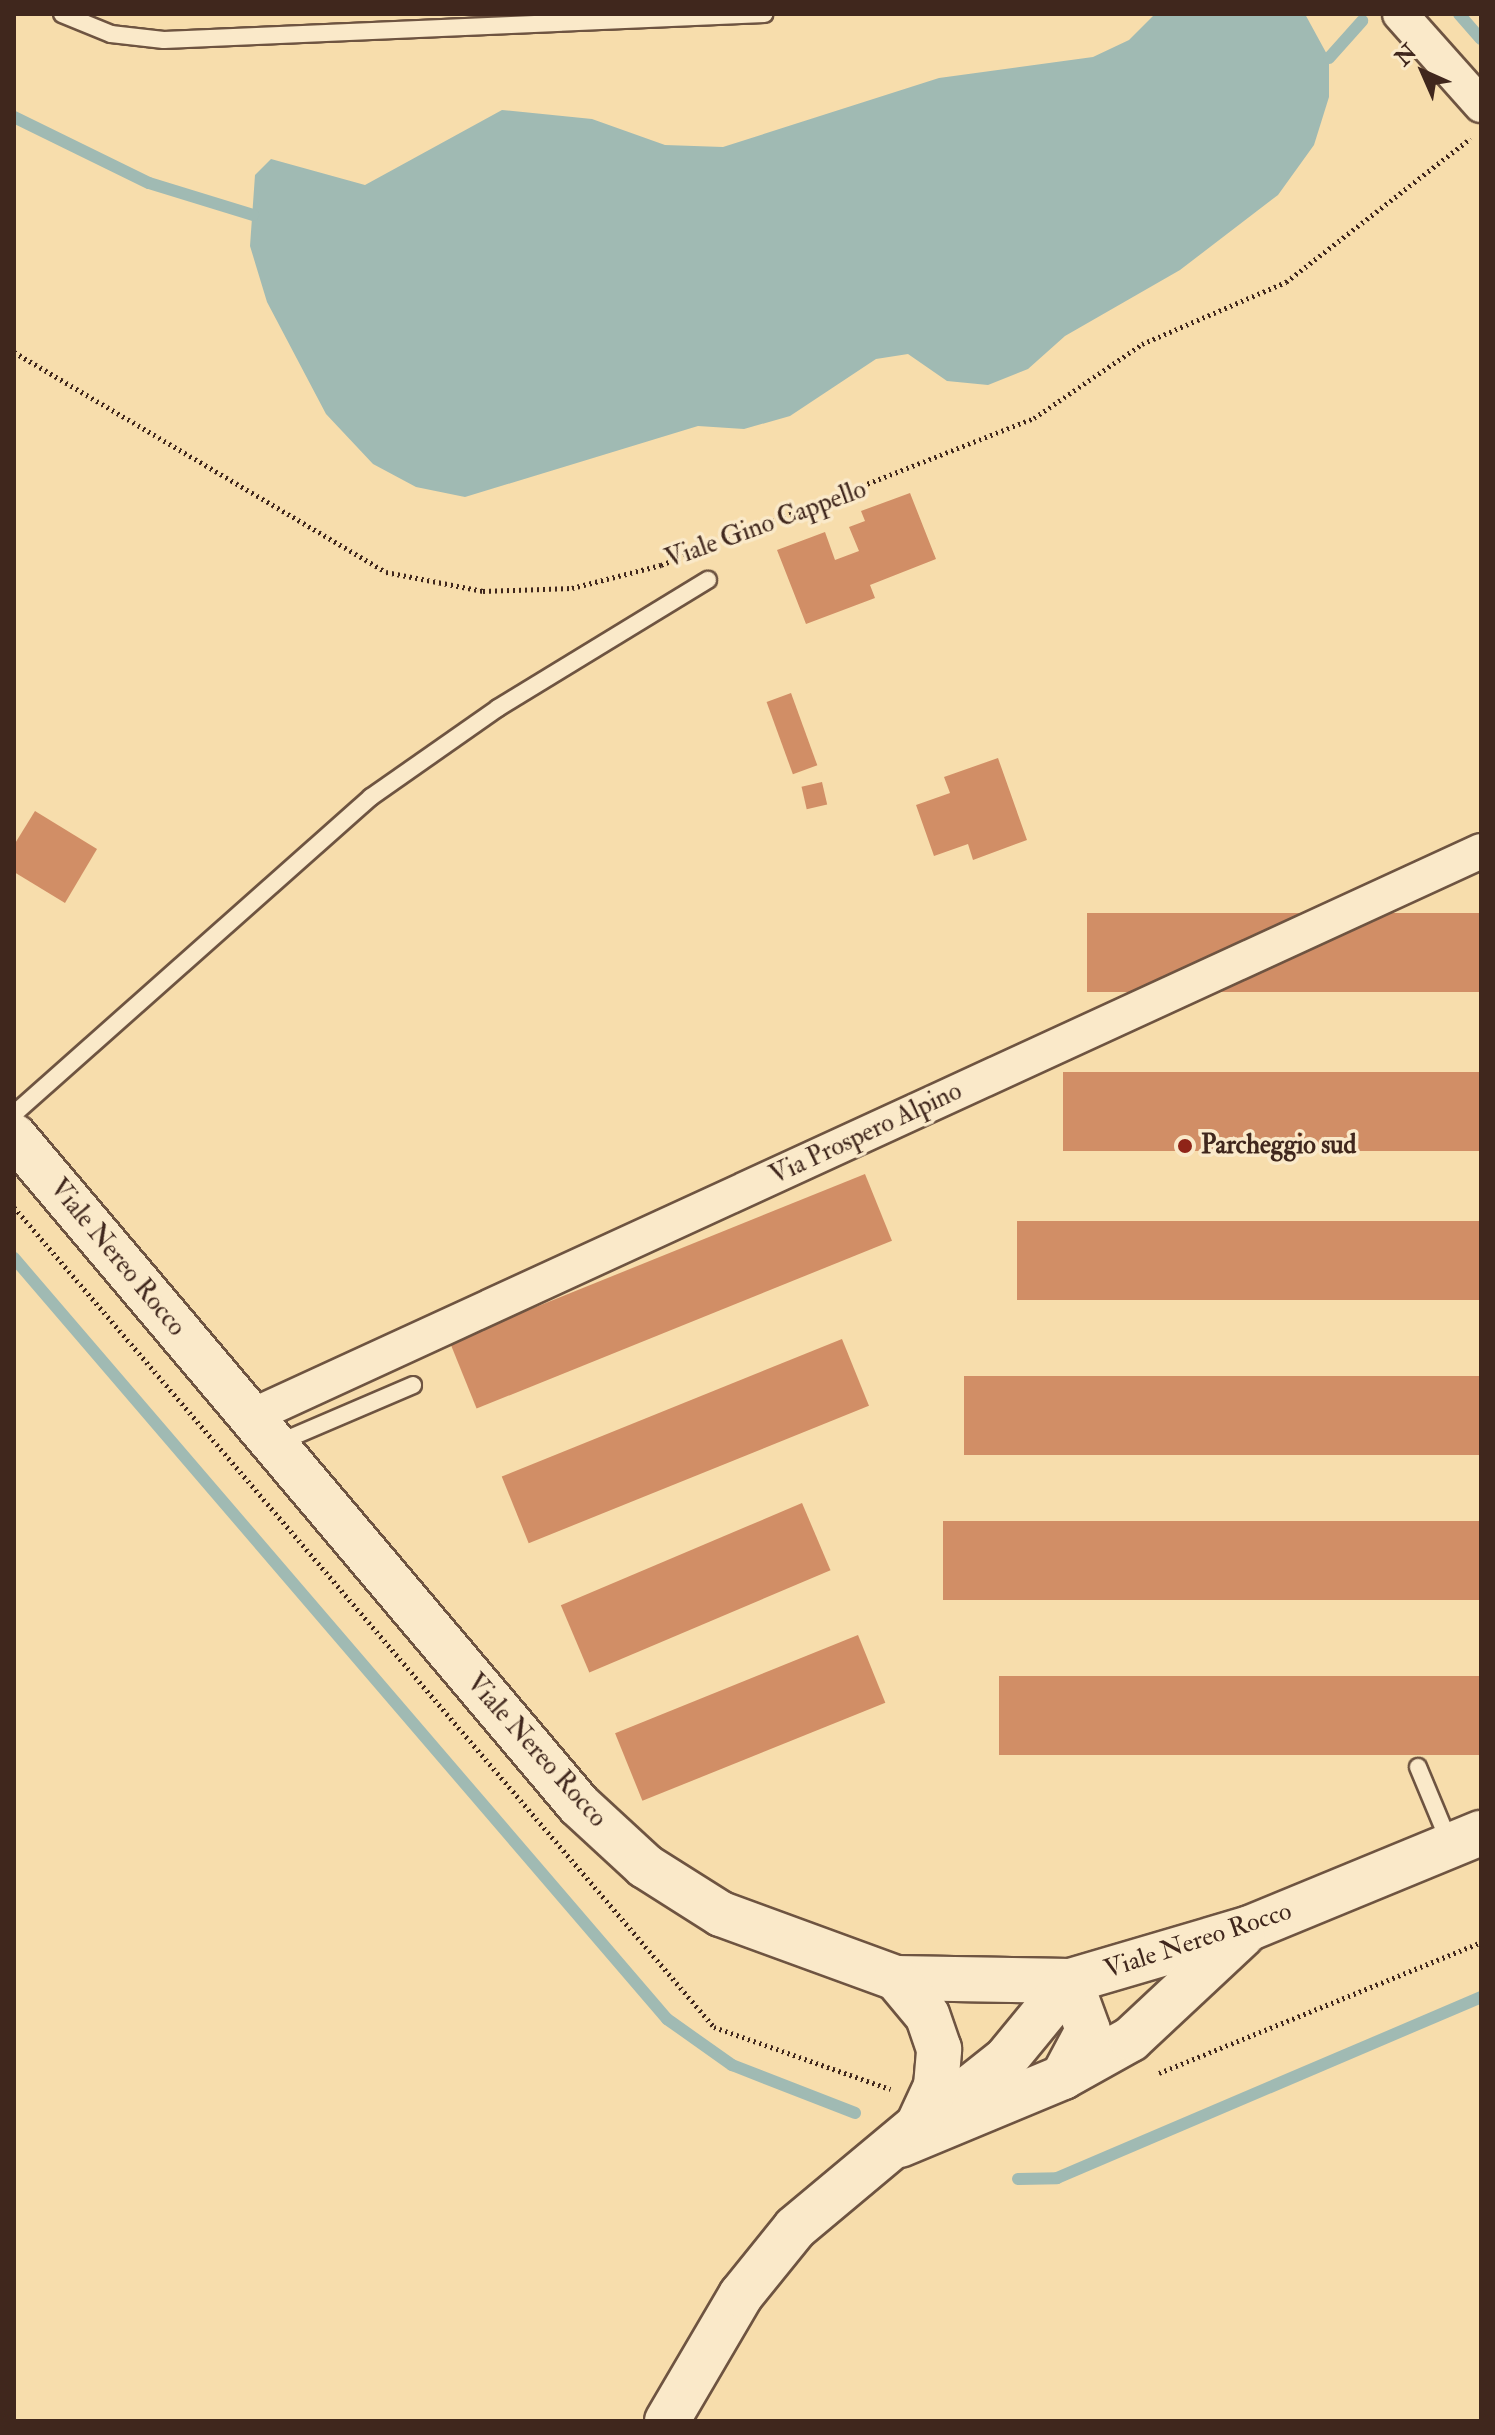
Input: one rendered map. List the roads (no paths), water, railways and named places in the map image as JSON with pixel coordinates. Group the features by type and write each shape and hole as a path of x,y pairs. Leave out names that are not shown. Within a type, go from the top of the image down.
{"street":[{"path":"1400,14 1481,105"},
{"name":"Via Prospero Alpino","path":"262,1431 1481,851"},
{"name":"Viale Nereo Rocco","path":"14,1136 579,1805 645,1866 721,1914 896,1978 1070,1981 1250,1928 1466,1839"},
{"path":"907,2136 1063,2077 1170,2008 1250,1928"},
{"path":"896,1978 927,2015 939,2049 936,2086 907,2136"},
{"path":"1063,2077 1088,2030 1070,1981"},
{"path":"667,2421 741,2295 795,2228 1006,2059 1070,1981"}],"lane":[{"path":"62,14 111,34 164,40 764,14"},
{"path":"14,1114 371,797 498,708 708,580"},
{"path":"262,1431 413,1385"},
{"path":"1418,1767 1466,1839"}],"water":[{"path":"1155,14 1305,14 1329,58 1329,97 1314,145 1278,195 1180,270 1065,336 1028,369 988,385 947,381 908,354 876,359 790,416 744,429 698,426 465,497 416,487 373,464 326,414 267,302 250,246 255,175 271,159 365,185 502,110 592,119 665,145 723,147 939,78 1093,57 1129,40"}],"waterway":[{"path":"1459,14 1481,39"},
{"path":"1329,58 1362,21"},
{"path":"14,117 149,183 253,215"},
{"path":"14,1258 667,2019 732,2065 855,2113"},
{"path":"1018,2179 1057,2178 1481,1997"}],"place":[{"name":"Parcheggio sud","path":"1185,1146"}]}
